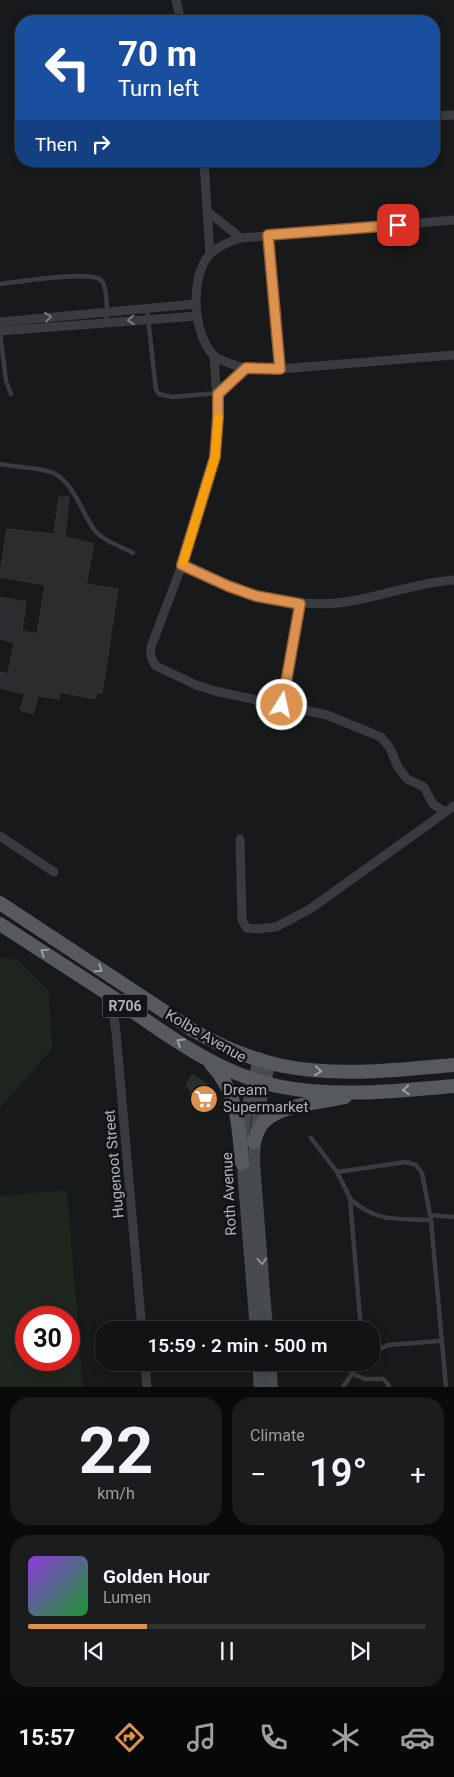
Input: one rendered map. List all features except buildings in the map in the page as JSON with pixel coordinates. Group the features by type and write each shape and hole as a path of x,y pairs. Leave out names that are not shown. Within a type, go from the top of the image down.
{"main road":[{"name":"Kolbe Avenue","path":"0,903 194,1032 224,1046 280,1065 324,1072 396,1071 454,1065"},
{"name":"Kolbe Avenue","path":"0,924 205,1058 259,1082 312,1091 358,1094 454,1086"},
{"path":"205,1058 225,1080 231,1092 237,1117 242,1163"},
{"path":"254,1142 260,1126 274,1114 301,1106 358,1094"}],"street":[{"path":"176,0 180,15"},
{"path":"440,116 454,115"},
{"path":"204,167 210,254 198,279 195,304 206,342 214,356 218,394 215,457 182,565 151,647 152,661 156,666 196,685 237,696 327,715 381,737 390,748 398,767 406,779 424,787 433,804 446,812"},
{"path":"208,212 241,238"},
{"path":"210,254 241,238 454,220"},
{"path":"0,322 195,304"},
{"path":"0,330 197,316"},
{"path":"214,356 236,367 280,369 454,355"},
{"path":"218,394 246,368"},
{"path":"182,565 228,586 256,596 300,604 331,605 421,585 454,580"},
{"path":"282,705 300,604"},
{"path":"240,839 242,920 247,928 267,929 276,927 310,909 454,806"},
{"path":"0,836 54,872"},
{"name":"Hugenoot Street","path":"111,996 116,1032 141,1321"},
{"name":"Roth Avenue","path":"255,1321 242,1163 243,1129 265,1060"},
{"name":"Roth Avenue","path":"259,1082 254,1142 267,1321"},
{"path":"146,1371 147,1387"},
{"path":"259,1371 260,1387"},
{"path":"271,1371 272,1387"}],"lane":[{"path":"268,235 280,369"},
{"path":"0,284 82,275 96,278 101,280 104,286 106,322"},
{"path":"148,309 156,390 159,394 172,397 218,394"},
{"path":"0,330 6,381 11,394"},
{"path":"0,464 45,470 55,474 62,479 76,497 98,534 133,553"},
{"path":"311,1138 337,1172 350,1198 361,1208 381,1217 431,1220"},
{"path":"337,1172 406,1162 416,1165 422,1173 431,1220 440,1341 446,1387"},
{"path":"350,1198 360,1321"},
{"path":"430,1215 454,1217"},
{"path":"380,1349 388,1345 440,1341"},
{"path":"343,1387 355,1371"},
{"path":"353,1374 365,1379 383,1379 389,1387"}],"shaded area":[{"path":"0,957 18,960 49,991 52,1049 0,1108"},
{"path":"67,1190 76,1306 15,1306 15,1371 80,1371 80,1350 83,1387 0,1387 0,1196"}],"slow traffic":[{"path":"183,562 215,457 218,418"}],"place":[{"name":"Dream Supermarket","path":"204,1099"}],"route":[{"path":"282,705 300,604 256,596 228,586 182,565 215,457 218,433 218,394 246,368 280,369 268,235 398,225"}]}
